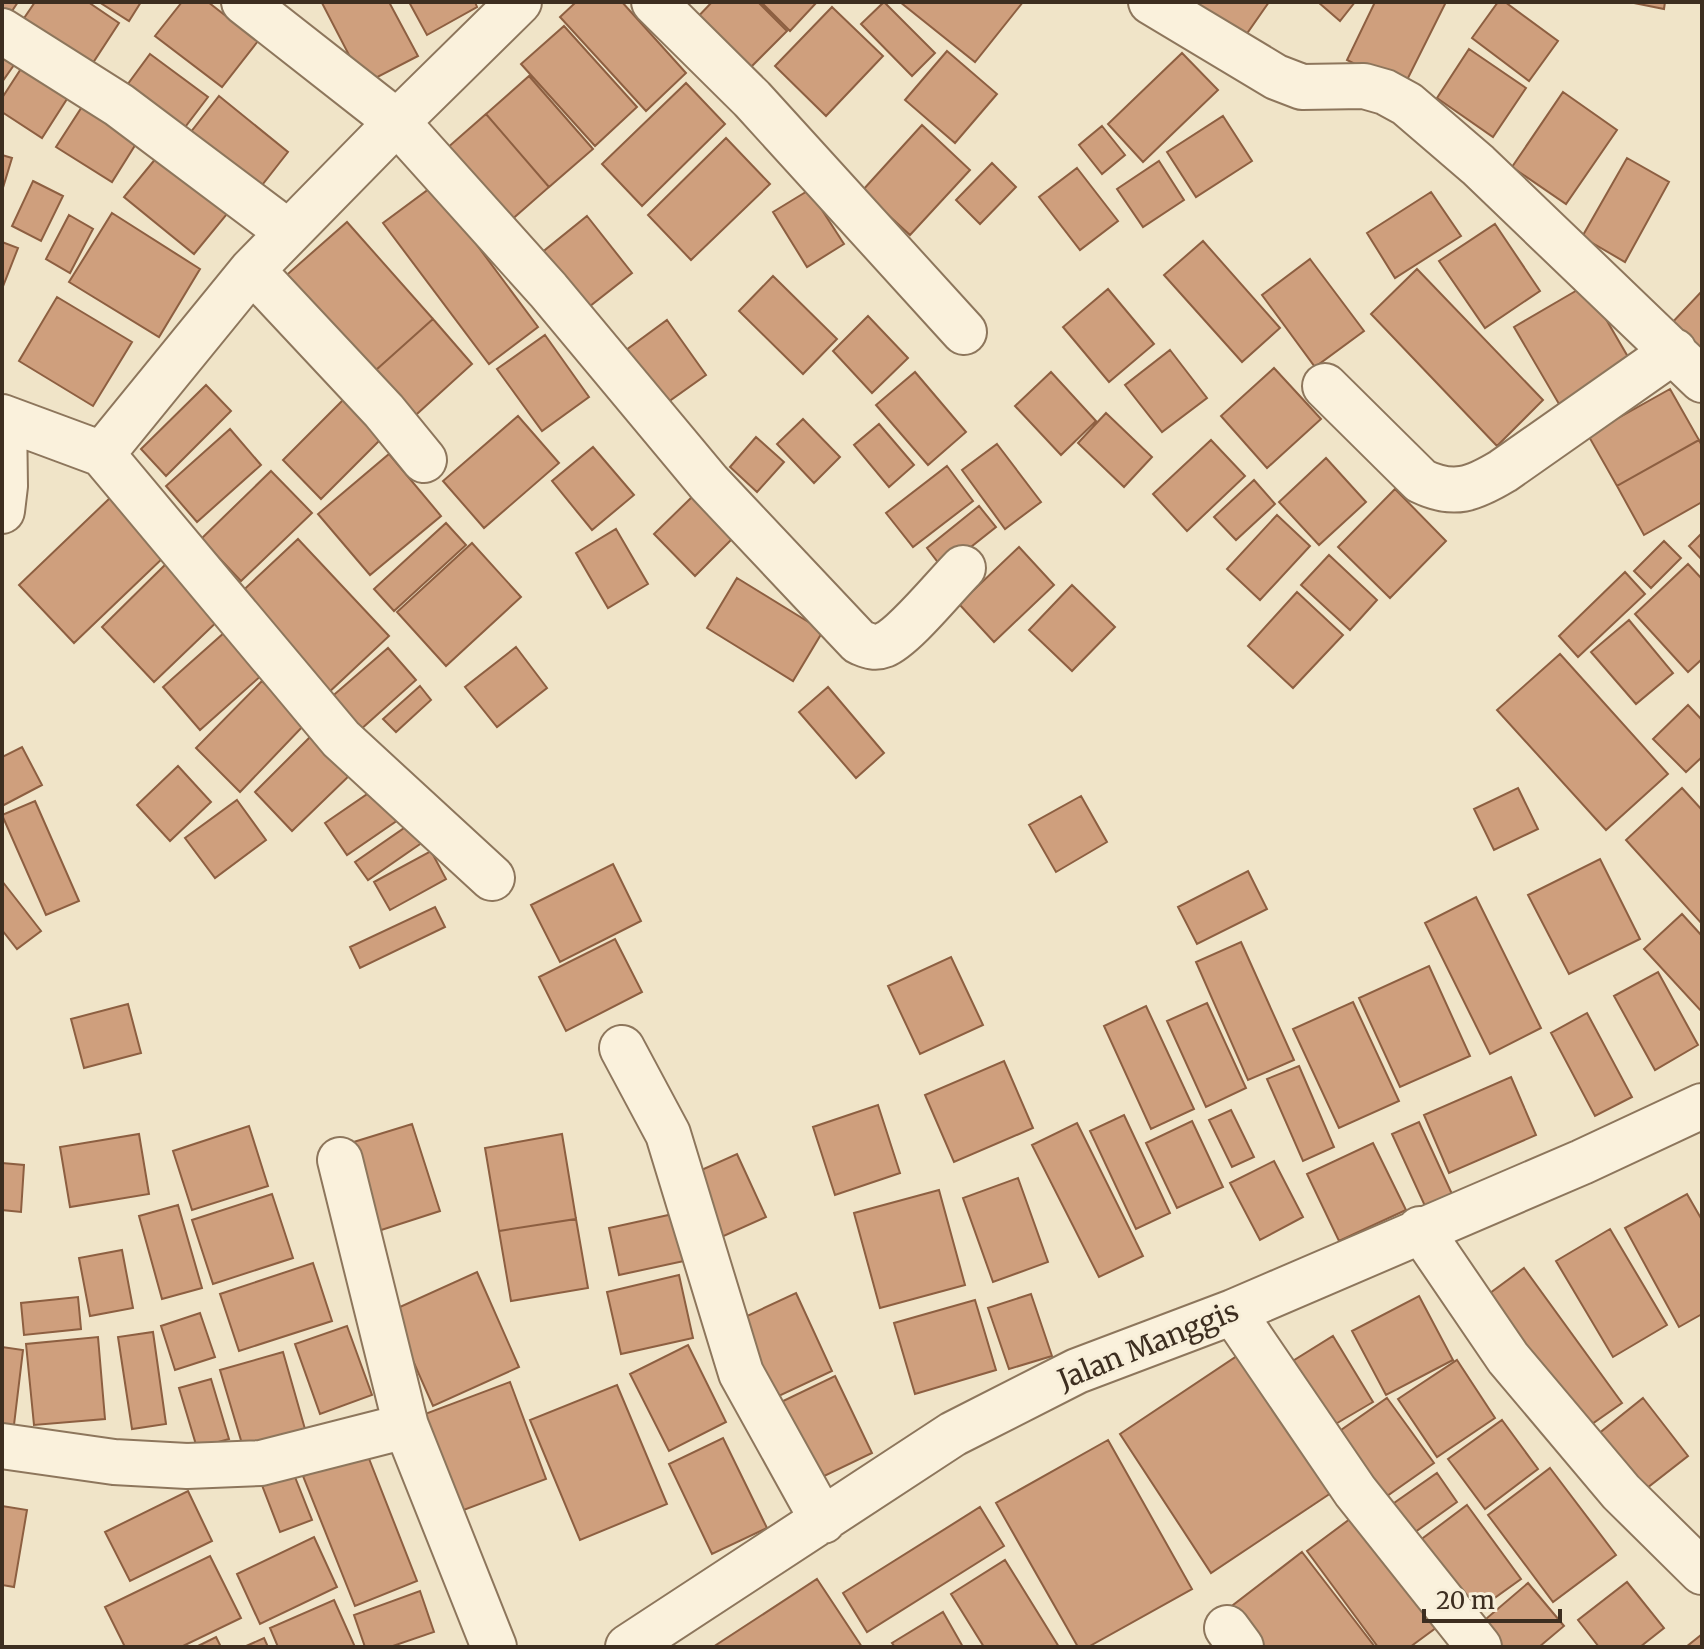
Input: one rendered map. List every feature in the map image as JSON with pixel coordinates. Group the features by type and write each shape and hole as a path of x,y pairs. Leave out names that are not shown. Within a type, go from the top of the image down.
{"street":[{"path":"244,2 397,122 548,290 709,483 859,642 873,648 885,645 963,568"},
{"path":"102,454 252,270 519,2"},
{"path":"654,2 752,99 964,332"},
{"path":"1151,2 1276,77 1302,87 1364,86 1385,92 1407,104 1478,165 1688,366 1483,483 1460,491 1438,489 1421,481 1325,386"},
{"path":"2,31 119,105 288,232"},
{"path":"252,270 384,411 424,460"},
{"path":"2,511 5,486 3,418 102,454 341,739 492,878"},
{"path":"622,1048 668,1134 741,1373 823,1521"},
{"name":"Jalan Manggis","path":"628,1647 953,1434 1077,1371 1233,1312 1420,1229 1582,1162 1702,1106"},
{"path":"340,1160 406,1426 494,1647"},
{"path":"1420,1229 1508,1358 1621,1492 1702,1572"},
{"path":"1233,1312 1355,1491 1479,1647"},
{"path":"2,1446 129,1463 187,1466 261,1463 406,1426"}],"building":[{"path":"2,2 18,2 8,17 2,14"},
{"path":"35,2 88,2 119,23 85,75 16,30"},
{"path":"99,2 141,2 129,21"},
{"path":"182,2 208,2 258,41 222,87 155,36"},
{"path":"389,2 418,56 364,84 322,3"},
{"path":"409,2 475,2 477,7 427,35"},
{"path":"576,2 622,2 686,73 646,111 560,17"},
{"path":"712,2 758,2 787,31 743,75 691,24"},
{"path":"761,2 817,2 790,31"},
{"path":"884,2 935,53 912,76 861,24"},
{"path":"900,2 1023,2 975,62"},
{"path":"1198,2 1269,2 1241,42 1193,8"},
{"path":"1318,2 1355,2 1340,21"},
{"path":"1375,2 1446,2 1403,88 1347,60"},
{"path":"1498,2 1505,2 1558,41 1529,81 1472,38"},
{"path":"1629,2 1665,2 1664,9"},
{"path":"832,7 883,56 826,116 775,66"},
{"path":"564,26 637,107 595,146 521,64"},
{"path":"1469,49 1526,88 1493,137 1437,98"},
{"path":"947,51 997,94 955,143 905,100"},
{"path":"1182,53 1218,90 1143,162 1108,124"},
{"path":"150,54 208,97 176,139 119,96"},
{"path":"2,56 14,65 2,82"},
{"path":"28,58 74,88 42,138 2,112 2,98"},
{"path":"529,76 593,149 549,187 486,114"},
{"path":"686,83 725,124 642,206 602,164"},
{"path":"1563,92 1617,130 1566,204 1512,167"},
{"path":"89,96 144,131 112,182 56,147"},
{"path":"219,96 288,152 252,198 183,142"},
{"path":"486,114 549,187 509,222 446,149"},
{"path":"1223,116 1252,161 1196,197 1167,152"},
{"path":"922,125 970,170 910,235 862,191"},
{"path":"1102,126 1125,155 1102,174 1079,145"},
{"path":"726,138 770,184 691,260 648,215"},
{"path":"2,155 12,158 2,191"},
{"path":"157,157 227,214 194,254 124,197"},
{"path":"1627,158 1669,182 1625,262 1582,237"},
{"path":"1159,161 1184,200 1143,227 1117,189"},
{"path":"992,163 1016,187 980,224 956,200"},
{"path":"1077,168 1118,221 1080,250 1039,197"},
{"path":"33,181 63,196 41,241 12,226"},
{"path":"433,186 538,327 489,364 383,223"},
{"path":"809,190 844,244 807,267 773,212"},
{"path":"1431,192 1461,236 1395,278 1367,233"},
{"path":"112,213 200,269 159,337 69,282"},
{"path":"69,215 93,229 70,273 46,259"},
{"path":"587,216 632,273 585,310 540,254"},
{"path":"347,222 433,319 367,378 281,280"},
{"path":"1495,224 1540,291 1485,328 1439,261"},
{"path":"1203,241 1280,328 1242,362 1164,275"},
{"path":"2,242 18,248 2,289"},
{"path":"1310,259 1364,331 1315,367 1262,295"},
{"path":"1417,269 1543,400 1497,446 1371,314"},
{"path":"773,276 837,339 803,374 739,311"},
{"path":"1586,285 1631,362 1559,404 1514,327"},
{"path":"1108,289 1154,344 1109,382 1063,327"},
{"path":"1702,291 1702,360 1668,327"},
{"path":"57,297 132,342 93,406 19,361"},
{"path":"868,316 908,358 872,393 833,351"},
{"path":"433,319 472,364 407,423 367,378"},
{"path":"667,320 706,375 661,407 622,353"},
{"path":"545,335 589,397 542,431 497,369"},
{"path":"1170,350 1207,398 1162,432 1125,385"},
{"path":"1274,368 1321,419 1267,468 1221,416"},
{"path":"915,372 966,432 928,465 876,405"},
{"path":"1051,372 1096,421 1061,455 1015,406"},
{"path":"206,385 231,411 166,476 141,449"},
{"path":"1670,389 1699,440 1617,486 1588,435"},
{"path":"345,398 383,437 321,499 283,460"},
{"path":"1106,413 1152,457 1124,487 1078,443"},
{"path":"518,416 559,463 484,528 443,481"},
{"path":"803,419 840,457 814,483 777,444"},
{"path":"879,424 914,465 889,487 854,445"},
{"path":"230,429 261,465 197,522 166,486"},
{"path":"756,437 784,462 757,492 730,467"},
{"path":"1211,440 1245,476 1187,531 1153,494"},
{"path":"1699,440 1702,446 1702,502 1644,535 1617,486"},
{"path":"997,444 1041,502 1005,529 962,470"},
{"path":"593,447 634,495 592,530 552,481"},
{"path":"389,454 441,516 370,575 318,514"},
{"path":"1326,458 1366,502 1319,545 1279,502"},
{"path":"947,466 973,501 913,547 886,513"},
{"path":"271,471 312,513 241,581 201,539"},
{"path":"1254,480 1275,504 1236,540 1214,517"},
{"path":"1395,489 1446,541 1390,598 1338,547"},
{"path":"693,496 734,537 695,576 654,534"},
{"path":"111,497 166,555 74,643 19,585"},
{"path":"979,506 996,527 943,569 927,548"},
{"path":"1277,515 1310,546 1260,600 1227,569"},
{"path":"446,523 466,545 394,611 374,589"},
{"path":"616,529 648,584 608,608 576,553"},
{"path":"1702,533 1702,560 1689,546"},
{"path":"298,539 389,636 326,695 235,598"},
{"path":"1664,541 1681,558 1651,588 1634,571"},
{"path":"472,543 521,597 446,666 397,612"},
{"path":"1019,547 1054,585 994,642 959,604"},
{"path":"1329,555 1377,600 1350,630 1301,585"},
{"path":"172,558 225,614 154,682 102,627"},
{"path":"1688,564 1702,579 1702,659 1688,672 1635,614"},
{"path":"1625,572 1645,594 1578,657 1559,636"},
{"path":"737,578 823,631 793,681 707,628"},
{"path":"1072,585 1115,627 1072,671 1029,630"},
{"path":"1297,592 1343,635 1293,688 1248,646"},
{"path":"1629,620 1673,673 1636,704 1591,652"},
{"path":"225,632 263,674 200,730 163,687"},
{"path":"516,647 547,688 497,727 465,687"},
{"path":"388,648 416,680 350,739 321,706"},
{"path":"1560,654 1668,774 1606,830 1497,710"},
{"path":"262,681 305,724 240,792 196,748"},
{"path":"420,686 431,700 396,732 383,719"},
{"path":"828,687 884,753 856,778 799,712"},
{"path":"1688,705 1702,720 1702,757 1686,772 1653,739"},
{"path":"314,733 352,773 292,831 255,792"},
{"path":"22,747 42,785 2,806 2,757"},
{"path":"178,766 211,802 170,841 137,805"},
{"path":"379,786 401,818 347,855 325,823"},
{"path":"1518,788 1538,829 1494,850 1474,809"},
{"path":"1682,788 1702,810 1702,924 1626,840"},
{"path":"1081,796 1107,842 1056,872 1029,825"},
{"path":"237,800 266,840 215,878 185,838"},
{"path":"35,801 79,901 46,915 2,815"},
{"path":"410,824 423,842 368,880 355,862"},
{"path":"431,851 446,879 390,910 374,882"},
{"path":"1600,859 1640,939 1569,974 1528,895"},
{"path":"613,864 641,921 560,962 531,905"},
{"path":"1248,871 1267,909 1197,944 1178,907"},
{"path":"2,881 41,931 17,949 2,930"},
{"path":"1476,897 1541,1028 1490,1054 1425,923"},
{"path":"435,907 445,927 360,968 350,947"},
{"path":"1682,914 1702,936 1702,1012 1644,949"},
{"path":"615,939 642,992 566,1031 539,977"},
{"path":"1241,942 1294,1060 1248,1080 1196,962"},
{"path":"951,957 983,1025 920,1054 888,986"},
{"path":"1429,966 1470,1056 1400,1087 1359,998"},
{"path":"1658,972 1698,1045 1655,1070 1614,996"},
{"path":"1353,1002 1399,1101 1339,1128 1293,1029"},
{"path":"1207,1003 1246,1088 1206,1107 1167,1021"},
{"path":"128,1004 141,1053 84,1068 71,1019"},
{"path":"1146,1006 1194,1109 1151,1129 1104,1026"},
{"path":"1587,1013 1632,1097 1595,1116 1551,1033"},
{"path":"1004,1061 1033,1128 954,1162 925,1095"},
{"path":"1299,1066 1334,1147 1303,1161 1267,1079"},
{"path":"1511,1077 1536,1135 1449,1173 1424,1115"},
{"path":"878,1105 900,1173 835,1195 813,1127"},
{"path":"1231,1110 1254,1157 1232,1167 1209,1120"},
{"path":"1124,1115 1170,1213 1136,1229 1090,1131"},
{"path":"1192,1121 1223,1187 1177,1208 1146,1143"},
{"path":"1419,1122 1452,1194 1425,1206 1392,1134"},
{"path":"1077,1123 1143,1256 1099,1277 1032,1145"},
{"path":"412,1124 440,1211 372,1233 344,1145"},
{"path":"249,1126 268,1186 192,1210 173,1151"},
{"path":"139,1134 149,1194 70,1207 60,1147"},
{"path":"562,1134 576,1219 499,1231 485,1148"},
{"path":"1373,1143 1406,1210 1339,1241 1307,1174"},
{"path":"737,1154 766,1217 717,1239 688,1176"},
{"path":"1274,1161 1303,1217 1260,1240 1230,1183"},
{"path":"2,1163 24,1165 21,1212 2,1210"},
{"path":"1018,1178 1048,1262 993,1282 963,1198"},
{"path":"939,1190 965,1285 880,1308 854,1213"},
{"path":"272,1194 293,1258 213,1284 192,1220"},
{"path":"1687,1194 1702,1220 1702,1314 1679,1327 1625,1228"},
{"path":"178,1205 202,1288 162,1299 139,1216"},
{"path":"673,1214 684,1261 619,1275 609,1228"},
{"path":"576,1219 588,1288 511,1301 499,1231"},
{"path":"1610,1229 1667,1325 1613,1357 1556,1261"},
{"path":"122,1250 133,1308 90,1316 79,1258"},
{"path":"313,1263 332,1321 239,1351 220,1294"},
{"path":"1524,1268 1622,1403 1579,1433 1482,1299"},
{"path":"477,1272 519,1367 433,1406 391,1311"},
{"path":"679,1275 693,1338 621,1354 607,1292"},
{"path":"796,1293 832,1371 766,1402 730,1324"},
{"path":"1031,1294 1052,1356 1009,1369 988,1308"},
{"path":"1419,1296 1453,1360 1386,1395 1352,1331"},
{"path":"78,1297 81,1329 24,1335 21,1303"},
{"path":"975,1300 996,1370 915,1394 894,1323"},
{"path":"200,1313 215,1357 175,1370 161,1326"},
{"path":"347,1326 372,1395 320,1414 295,1344"},
{"path":"153,1332 166,1424 132,1429 118,1337"},
{"path":"1333,1336 1373,1402 1322,1432 1283,1367"},
{"path":"98,1337 105,1419 34,1425 26,1344"},
{"path":"688,1345 726,1422 669,1451 630,1374"},
{"path":"2,1347 23,1350 13,1433 2,1431"},
{"path":"283,1352 305,1429 243,1447 220,1370"},
{"path":"1240,1354 1331,1493 1211,1573 1120,1434"},
{"path":"1457,1360 1495,1418 1437,1457 1398,1399"},
{"path":"835,1376 872,1453 816,1480 779,1403"},
{"path":"211,1379 229,1439 197,1448 179,1388"},
{"path":"510,1382 546,1479 461,1511 425,1414"},
{"path":"617,1385 667,1504 580,1540 530,1420"},
{"path":"1387,1398 1434,1463 1377,1503 1331,1437"},
{"path":"1643,1398 1688,1456 1638,1495 1592,1439"},
{"path":"1502,1420 1538,1469 1485,1509 1448,1459"},
{"path":"723,1438 767,1528 712,1554 669,1464"},
{"path":"1108,1440 1192,1589 1088,1647 1078,1647 996,1503"},
{"path":"366,1451 417,1581 355,1606 303,1476"},
{"path":"291,1467 312,1520 280,1532 260,1480"},
{"path":"1550,1468 1616,1555 1553,1602 1488,1515"},
{"path":"1437,1473 1457,1502 1404,1540 1384,1510"},
{"path":"188,1491 212,1541 130,1581 105,1532"},
{"path":"1467,1505 1521,1579 1468,1617 1415,1544"},
{"path":"2,1506 27,1510 14,1587 2,1585"},
{"path":"980,1507 1004,1546 867,1632 843,1593"},
{"path":"1366,1507 1448,1619 1410,1647 1378,1647 1307,1551"},
{"path":"314,1537 337,1587 260,1624 237,1574"},
{"path":"1302,1552 1375,1647 1252,1647 1224,1612"},
{"path":"210,1556 241,1618 181,1647 125,1647 105,1607"},
{"path":"1005,1560 1059,1647 984,1647 951,1594"},
{"path":"817,1579 862,1647 713,1647"},
{"path":"1627,1582 1664,1628 1640,1647 1599,1647 1578,1620"},
{"path":"1528,1583 1564,1626 1539,1647 1499,1647 1480,1624"},
{"path":"420,1591 434,1632 390,1647 365,1647 354,1615"},
{"path":"334,1600 355,1647 278,1647 270,1628"},
{"path":"943,1612 963,1647 895,1647 892,1643"},
{"path":"1701,1635 1702,1647 1686,1647"},
{"path":"216,1637 221,1647 196,1647"},
{"path":"264,1638 268,1647 244,1647"}]}
